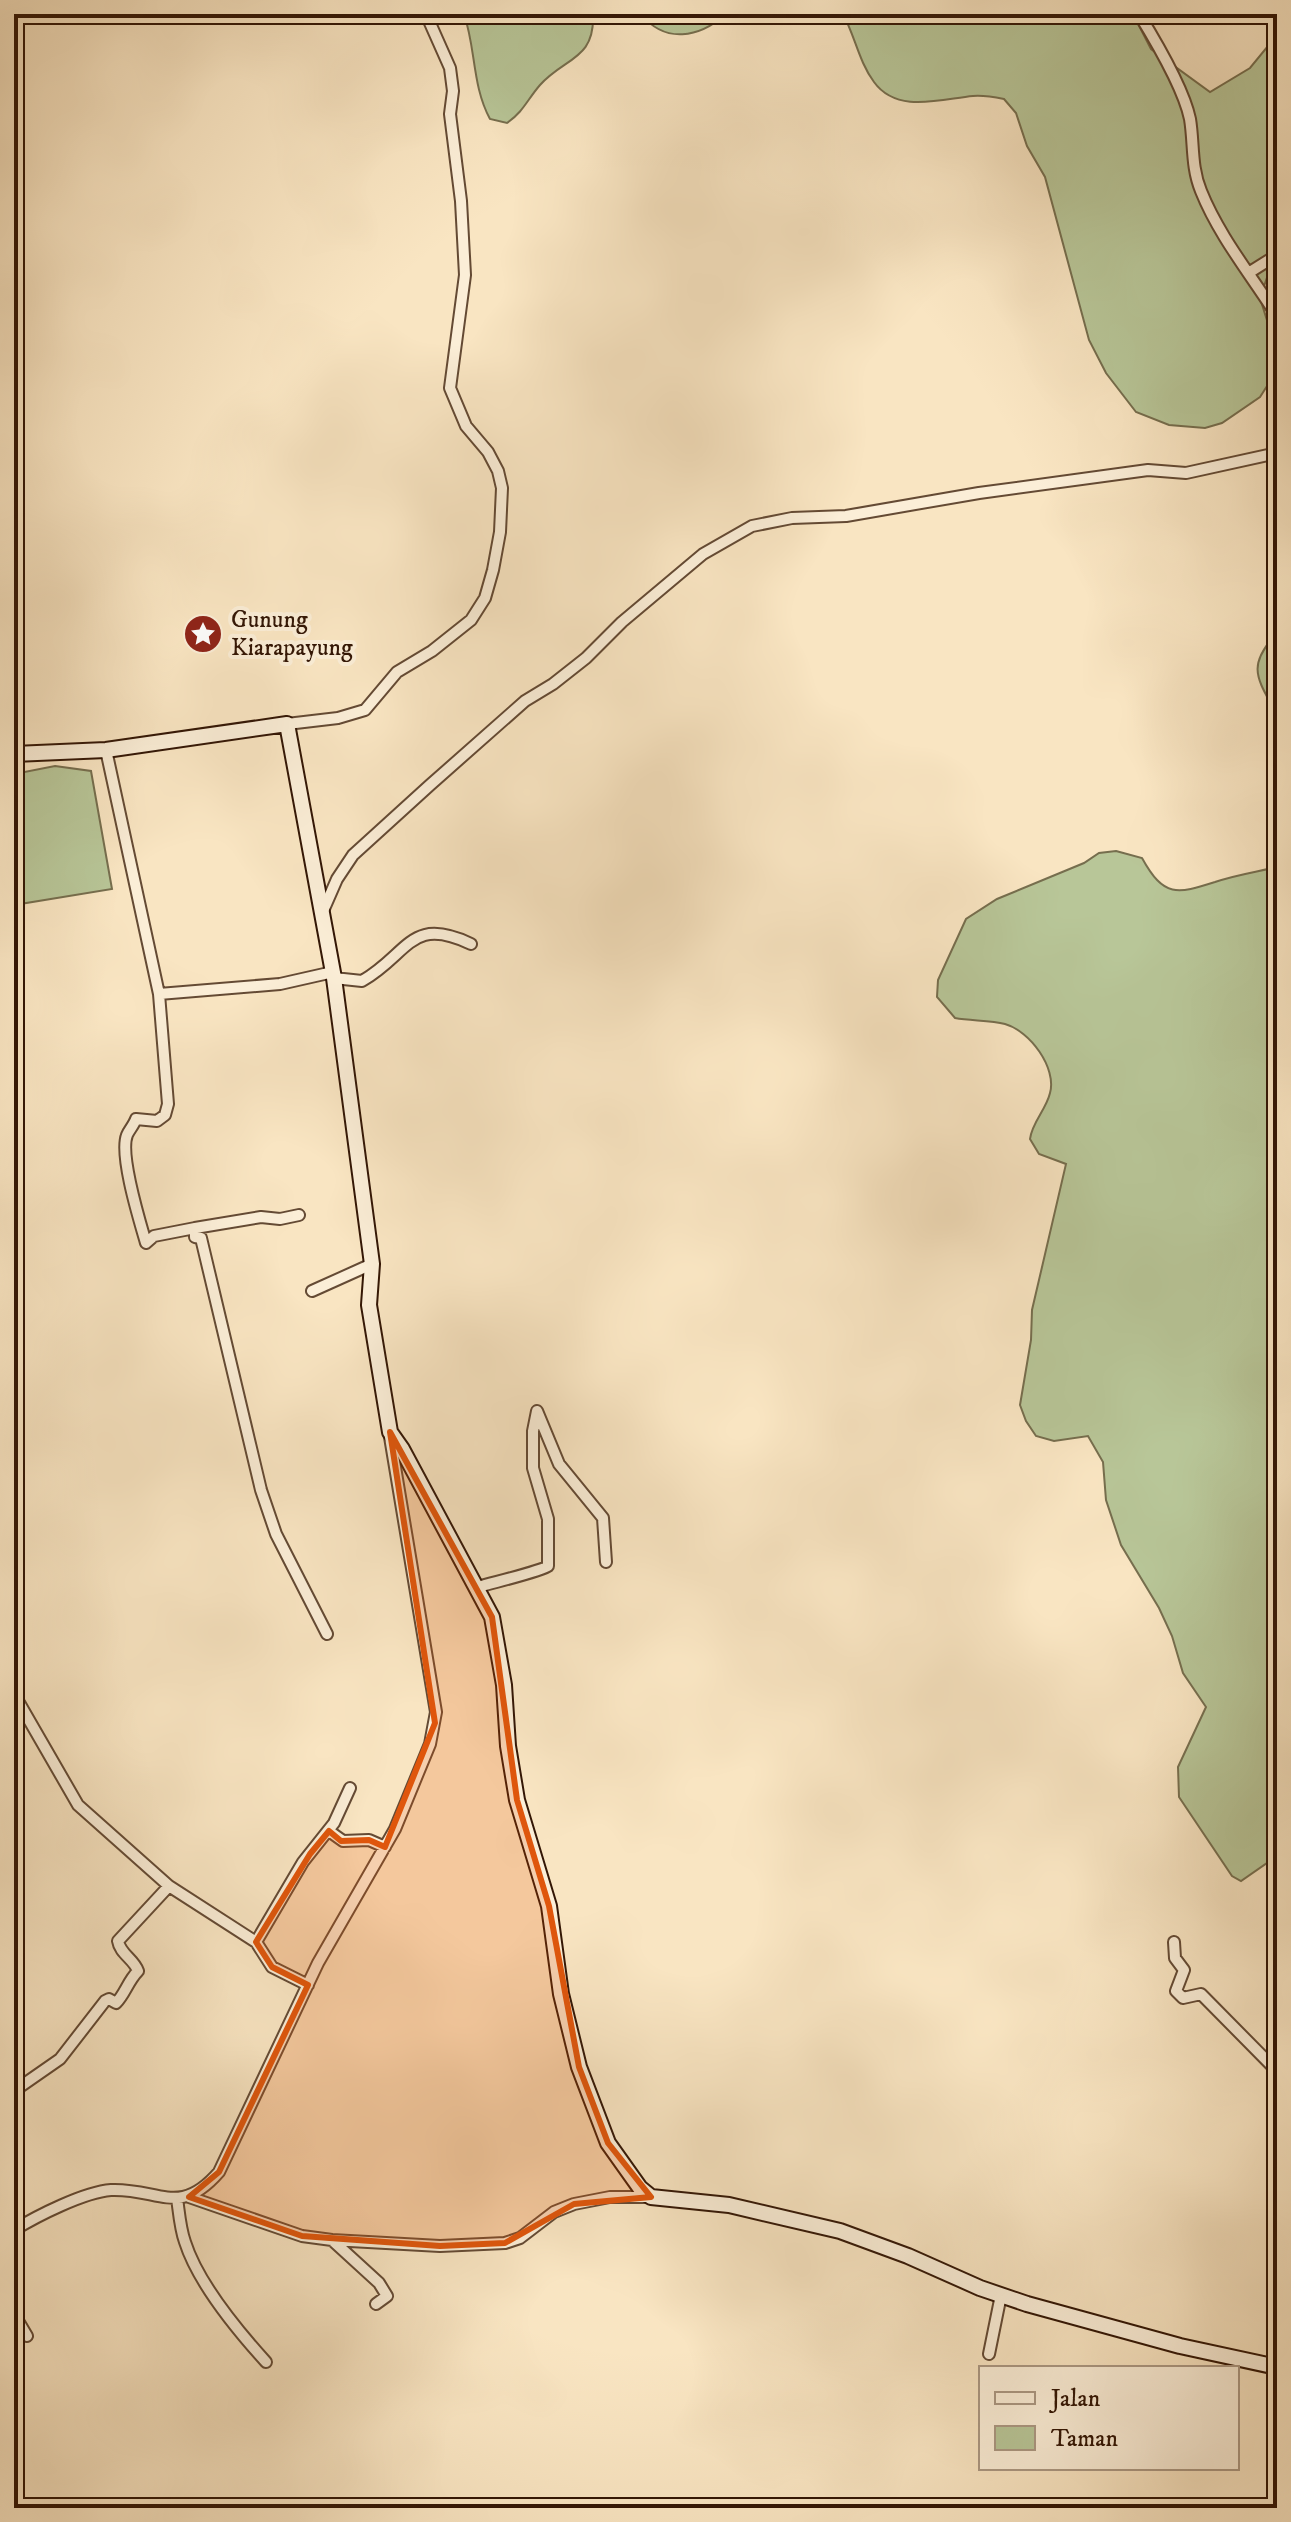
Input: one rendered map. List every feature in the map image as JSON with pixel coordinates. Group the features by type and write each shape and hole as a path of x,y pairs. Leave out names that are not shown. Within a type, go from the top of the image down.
{"street":[{"path":"14,754 106,750 338,718 365,710 397,672 432,651 471,620 485,598 500,532 502,488 498,471 488,452 466,426 450,388 465,275 461,201 450,114 453,91 450,68 426,14"},
{"path":"1139,14 1158,45 1184,100 1190,120 1194,171 1201,192 1224,238 1277,316"},
{"path":"1250,272 1277,255"},
{"path":"322,914 337,879 358,849 525,701 586,658 622,622 703,554 752,526 792,518 846,516 965,495 1148,470 1186,473 1277,453"},
{"path":"189,2197 204,2188 219,2172 308,1985 385,1847 417,1779 430,1744 436,1712 369,1305 372,1264 334,975 287,724"},
{"path":"106,750 159,994 168,1109 157,1121 136,1119 127,1135 130,1184 146,1243 154,1236 195,1228 261,1217 280,1219 299,1215"},
{"path":"159,994 280,984 334,975 362,981 427,933 439,932 471,944"},
{"path":"195,1228 195,1237 201,1238 261,1490 276,1534 327,1634"},
{"path":"312,1291 372,1264"},
{"path":"478,1587 544,1570 548,1566 548,1519 533,1468 533,1431 537,1411 559,1464 602,1516 606,1562"},
{"path":"390,1432 478,1587 496,1631 517,1800 549,1906 561,1994 579,2067 608,2143 627,2171 651,2197"},
{"path":"14,1694 78,1805 169,1886 256,1942 272,1967 308,1985"},
{"path":"256,1942 303,1862 329,1831 350,1788"},
{"path":"329,1831 343,1841 369,1840 385,1847"},
{"path":"14,2091 60,2059 105,2001 109,1999 116,2003 119,2000 124,1986 138,1971 119,1947 118,1941 169,1886"},
{"path":"1174,1942 1175,1958 1184,1970 1176,1991 1183,1998 1201,1994 1277,2071"},
{"path":"14,2230 39,2214 96,2192 125,2191 189,2197 302,2236 440,2246 505,2243 520,2238 554,2212 574,2204 610,2197 651,2197 729,2205 840,2231 1001,2295 1180,2346 1277,2367"},
{"path":"177,2198 183,2237 195,2263 218,2303 266,2362"},
{"path":"332,2240 379,2283 387,2296 376,2304"},
{"path":"989,2354 1001,2295"},
{"path":"14,2314 27,2336"}],"highlighted area":[{"path":"390,1432 492,1617 517,1800 549,1906 579,2067 608,2143 651,2197 574,2204 505,2243 440,2246 302,2236 189,2197 219,2172 308,1985 272,1967 256,1942 310,1854 329,1831 341,1841 369,1840 385,1847 435,1723"}],"green space":[{"path":"464,14 593,14 589,41 584,49 540,85 518,114 507,123 490,119 484,106"},
{"path":"641,14 726,14 694,32 671,34 650,24"},
{"path":"843,14 1133,14 1151,49 1210,92 1250,68 1277,35 1277,261 1272,263 1260,298 1271,333 1273,359 1269,383 1260,397 1222,423 1205,428 1169,425 1136,412 1106,373 1089,340 1045,177 1027,146 1016,113 1004,99 993,97 920,102 895,98 884,92 865,66"},
{"path":"1277,633 1277,715 1260,682 1258,664"},
{"path":"55,766 91,771 112,889 14,905 14,774"},
{"path":"1116,851 1142,858 1157,880 1172,890 1191,889 1277,867 1277,1856 1241,1881 1232,1876 1179,1797 1178,1767 1206,1707 1183,1673 1172,1636 1159,1608 1121,1545 1106,1500 1103,1462 1088,1436 1054,1441 1036,1436 1020,1405 1031,1340 1032,1310 1066,1164 1039,1154 1030,1139 1050,1093 1049,1073 1040,1052 1024,1034 1005,1024 955,1018 937,997 938,980 966,919 997,899 1084,863 1099,853"}],"place":[{"name":"Gunung Kiarapayung","path":"203,634"}]}
